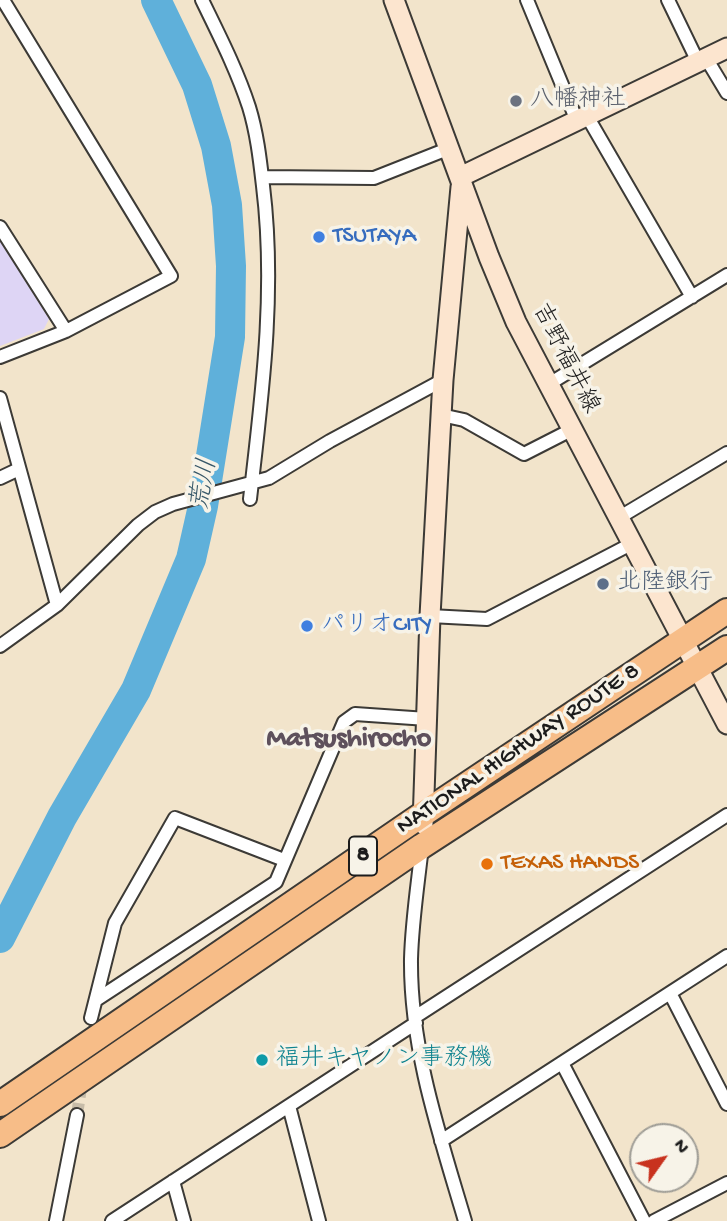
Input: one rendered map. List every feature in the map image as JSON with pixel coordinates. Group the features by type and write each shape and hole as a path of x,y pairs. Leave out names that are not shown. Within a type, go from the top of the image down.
{"highway":[{"name":"NATIONAL HIGHWAY ROUTE 8","path":"0,1104 727,611"},
{"name":"NATIONAL HIGHWAY ROUTE 8","path":"0,1135 422,846 727,648"}],"street":[{"path":"0,357 66,331 171,276 3,0"},
{"path":"202,0 236,70 250,110 262,177 269,244 270,310 248,483 250,499"},
{"name":"吉野福井線","path":"394,0 489,257 516,322 727,724"},
{"path":"527,0 582,118 692,297"},
{"path":"668,0 702,60 727,93"},
{"path":"465,1221 441,1141 419,1049 411,958 424,814 430,616 443,380 461,180 727,48"},
{"path":"262,177 374,177 450,148"},
{"path":"0,226 66,331"},
{"path":"549,384 727,275"},
{"path":"0,646 57,605 138,525 155,512 173,504 269,478 330,441 443,380"},
{"path":"0,398 57,605"},
{"path":"441,415 464,420 524,454 573,429"},
{"path":"620,517 727,453"},
{"path":"0,478 19,469"},
{"path":"430,616 487,619 633,543"},
{"path":"96,1000 275,882 344,722 355,714 426,719"},
{"path":"112,1221 727,815"},
{"path":"91,1018 115,923 176,818 284,860"},
{"path":"441,1141 727,956"},
{"path":"670,993 727,1104"},
{"path":"562,1063 644,1221"},
{"path":"289,1106 319,1221"},
{"path":"56,1221 77,1115"},
{"path":"173,1181 184,1221"},
{"path":"653,1221 727,1183"}],"shaded area":[{"path":"0,241 49,319 44,329 0,346"}],"waterway":[{"name":"荒川","path":"0,938 62,817 136,690 191,559 203,506 230,337 231,266 227,205 216,146 197,85 156,0"}],"tunnel":[{"path":"77,1115 82,1081"}],"place":[{"name":"八幡神社","path":"516,101"},
{"name":"TSUTAYA","path":"319,237"},
{"name":"北陸銀行","path":"603,584"},
{"name":"パリオCITY","path":"307,626"},
{"name":"TEXAS HANDS","path":"487,864"},
{"name":"福井キヤノン事務機","path":"262,1060"}],"district":[{"name":"Matsushirocho","path":"349,741"}]}
